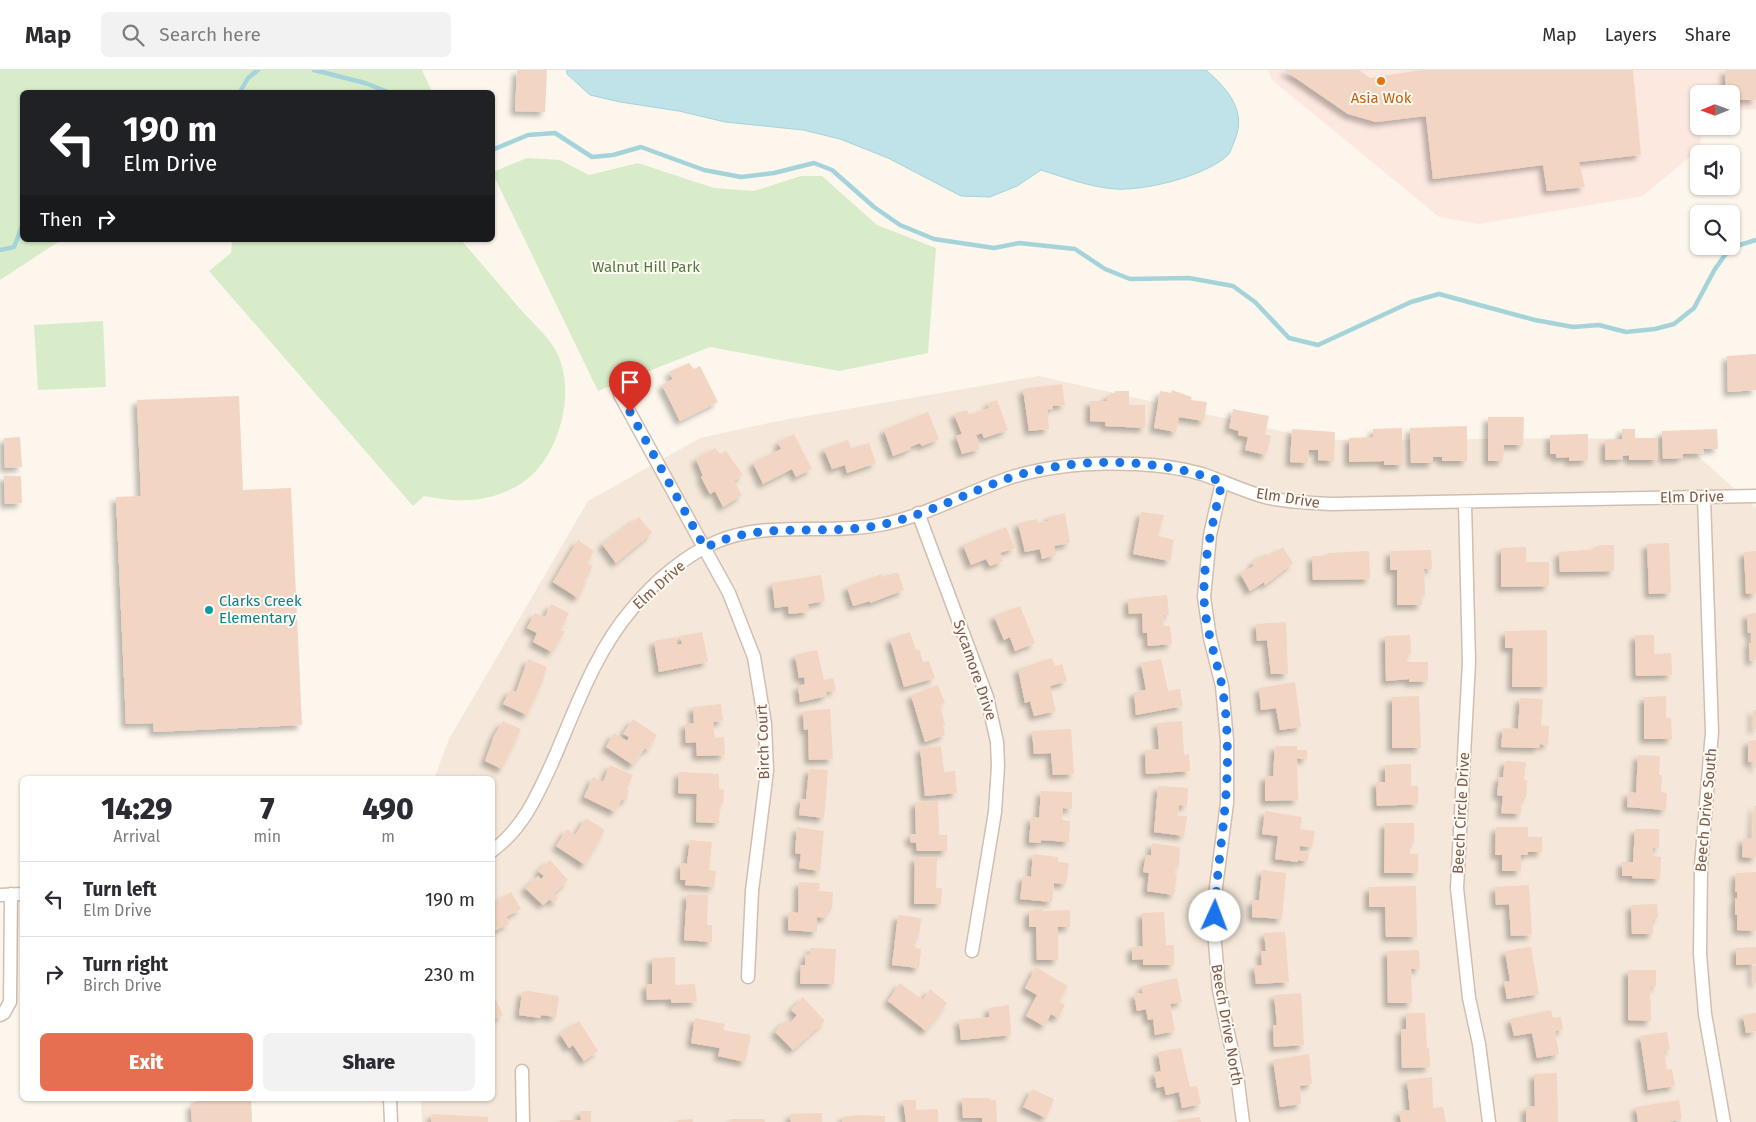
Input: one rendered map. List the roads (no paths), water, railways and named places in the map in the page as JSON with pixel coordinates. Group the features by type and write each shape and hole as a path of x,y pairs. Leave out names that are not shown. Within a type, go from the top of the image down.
{"street":[{"name":"Birch Court","path":"620,395 705,548 742,621 754,657 765,724 767,771 752,891 748,977"},
{"name":"Elm Drive","path":"495,848 514,832 532,808 598,660 618,626 645,594 663,578 705,548 732,537 778,530 856,529 882,525 1009,478 1081,464 1164,466 1202,474 1266,497 1331,504 1465,503 1756,496"},
{"name":"Beech Drive North","path":"1222,482 1210,535 1204,597 1210,638 1222,686 1228,740 1227,803 1216,887 1214,931 1219,990 1237,1075 1243,1122"},
{"name":"Beech Drive South","path":"1704,497 1712,732 1700,864 1700,954 1705,1014 1724,1122"},
{"name":"Beech Circle Drive","path":"1465,503 1469,662 1457,888 1468,989 1479,1044 1489,1122"},
{"name":"Sycamore Drive","path":"918,513 987,697 997,742 998,766 995,812 972,952"},
{"path":"0,1015 4,1013 10,1002 11,894"},
{"path":"522,1071 523,1122"},
{"path":"390,1101 391,1122"}],"water":[{"path":"567,70 1206,70 1222,85 1234,102 1239,121 1238,131 1228,155 1218,163 1174,181 1158,185 1115,189 1087,184 1041,170 1017,186 990,197 961,196 888,158 840,139 803,130 725,122 679,111 620,102 590,95 567,74"}],"waterway":[{"path":"241,90 248,78 258,70"},
{"path":"314,70 365,83 383,90"},
{"path":"495,149 528,135 555,133 592,157 613,155 641,147 704,170 741,177 774,173 814,163 832,170 874,207 900,225 934,239 994,248 1019,243 1075,249 1105,269 1130,279 1189,278 1233,286 1255,302 1289,338 1318,345 1411,302 1439,294 1535,320 1573,327 1599,325 1626,332 1655,329 1674,324 1694,308 1715,269 1730,248 1756,240"},
{"path":"0,250 14,247 20,231"}],"place":[{"name":"Asia Wok","path":"1381,81"},
{"name":"Clarks Creek Elementary","path":"209,610"}],"park label":[{"name":"Walnut Hill Park","path":"646,267"}]}
